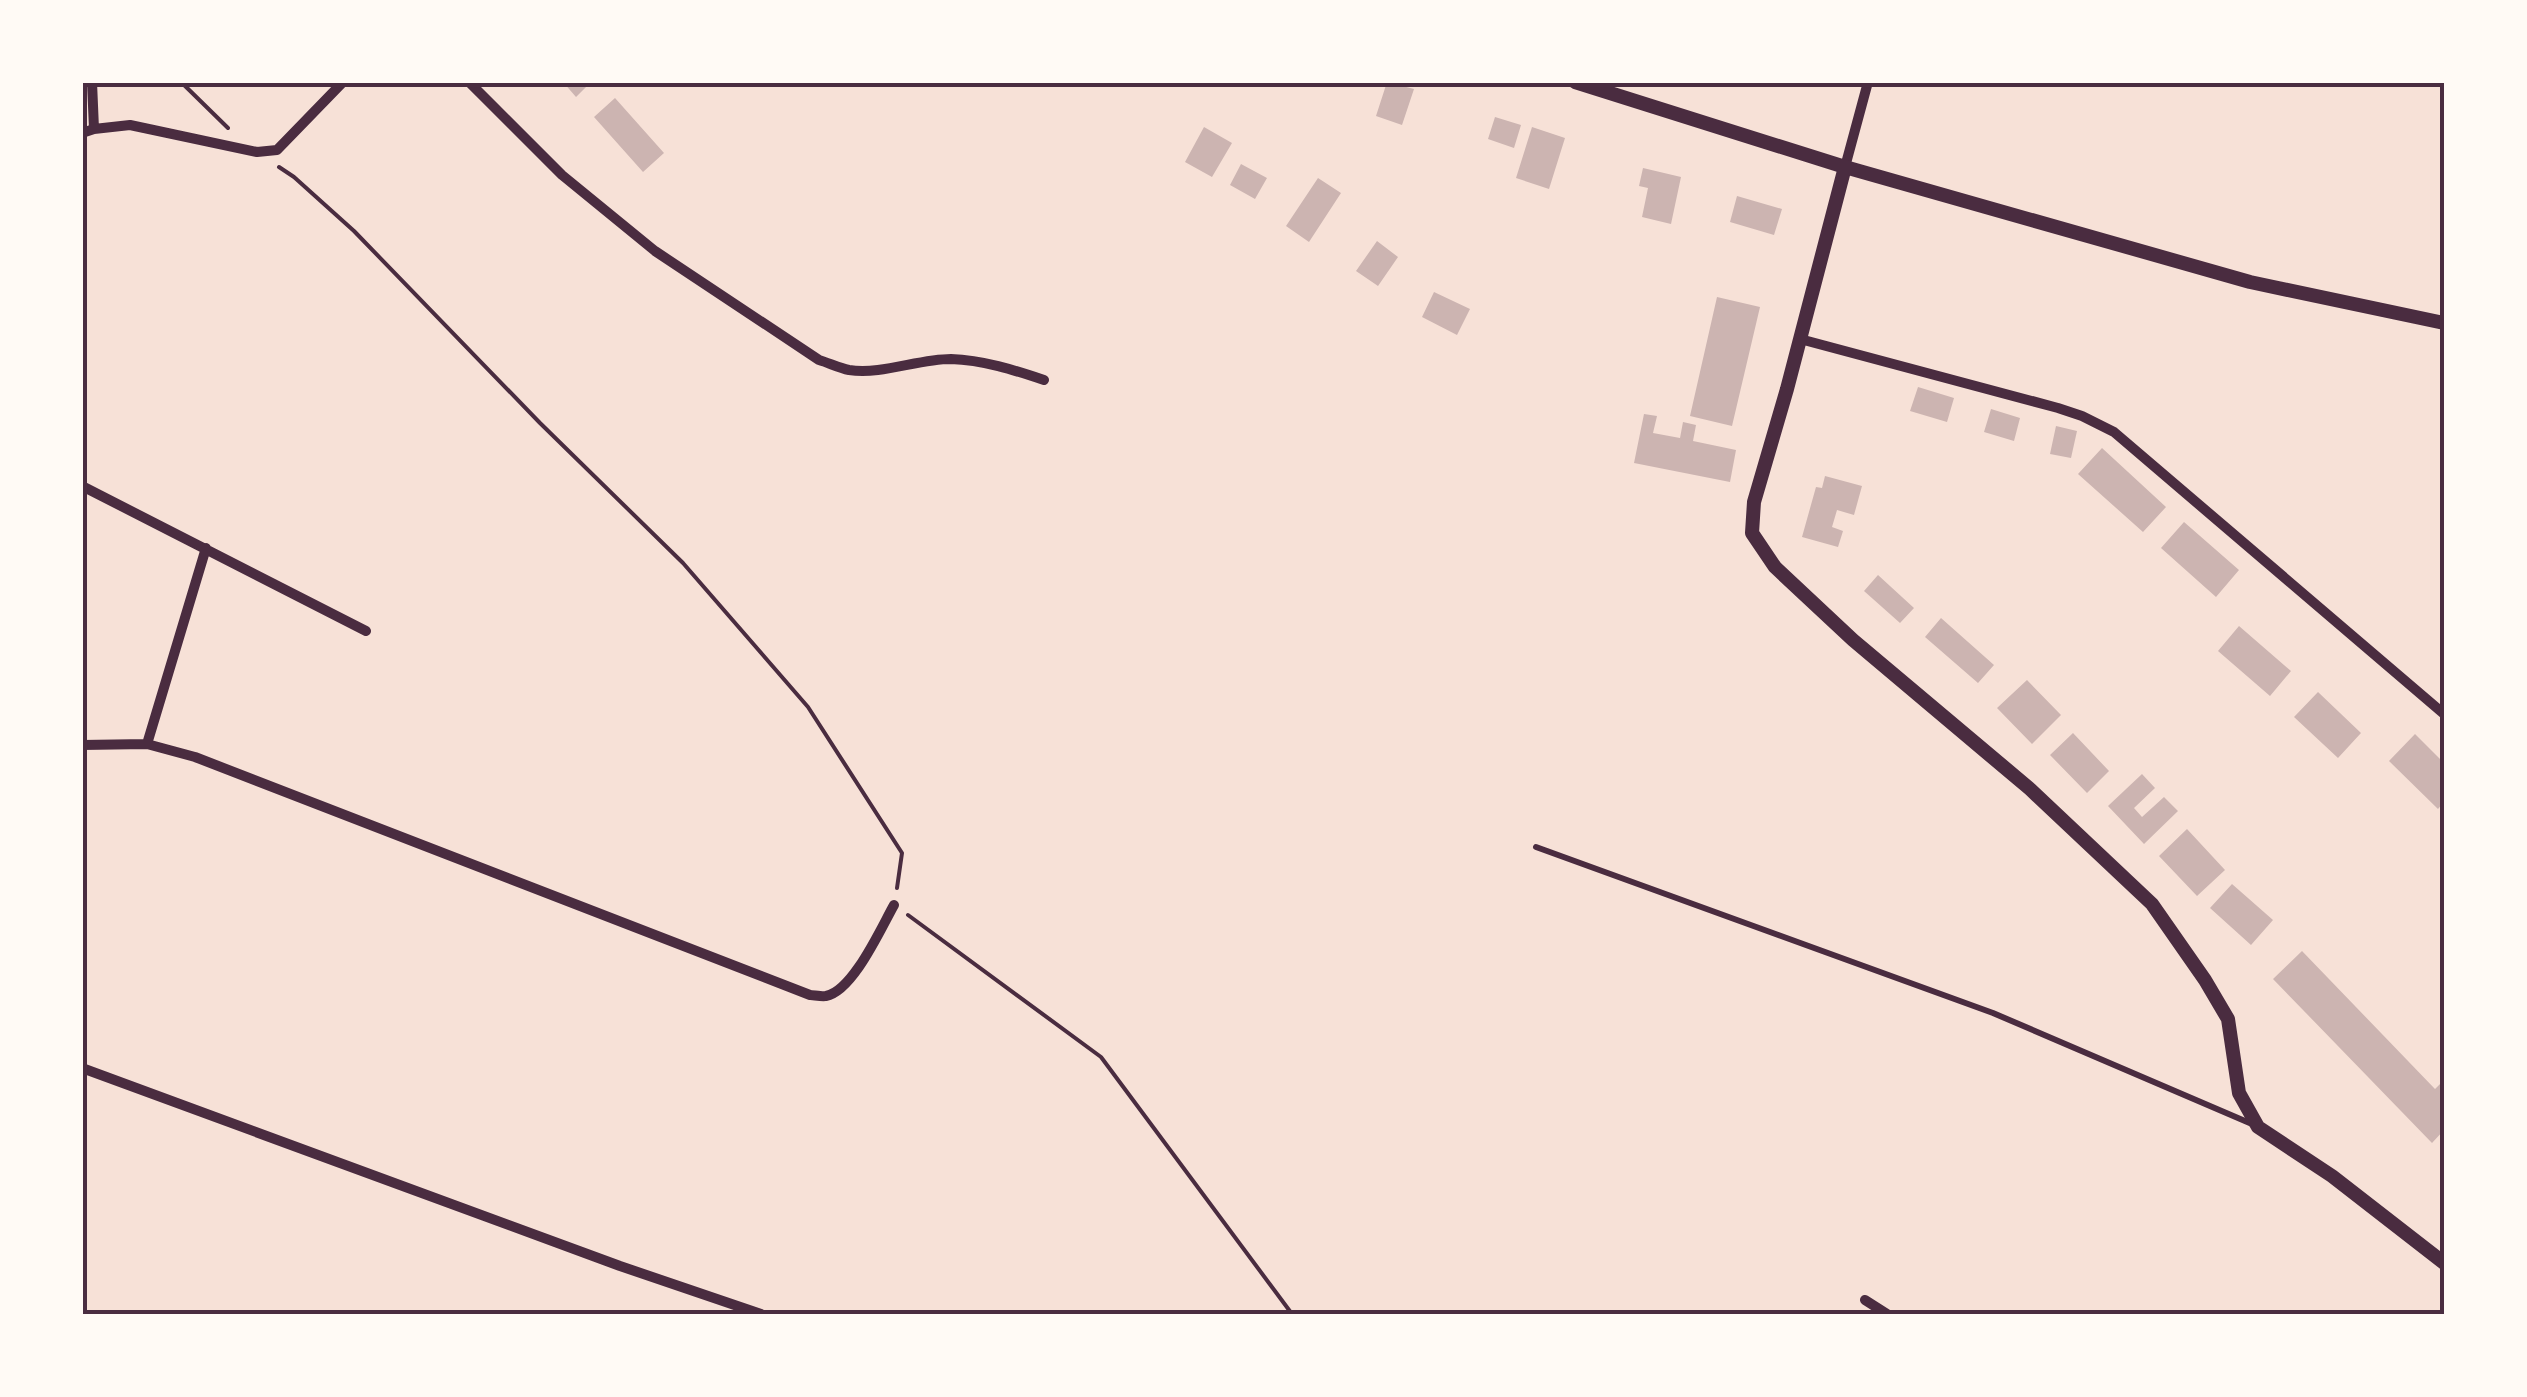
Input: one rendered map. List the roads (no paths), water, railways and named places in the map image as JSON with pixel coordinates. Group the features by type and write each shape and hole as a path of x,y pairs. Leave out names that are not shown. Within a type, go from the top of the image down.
{"street":[{"path":"92,82 88,131 130,126 257,152 277,150 343,82"},
{"path":"469,82 562,175 655,251 819,360 850,370 953,359 980,362 1044,380"},
{"path":"1575,82 1846,167 2250,282 2444,323"},
{"path":"1868,82 1754,502 1752,534 1776,567 1853,640 2030,789 2152,904 2228,1019 2240,1093 2258,1127 2332,1176 2444,1263"},
{"path":"1800,339 2058,408 2114,432 2444,714"},
{"path":"82,486 366,631"},
{"path":"147,744 206,548"},
{"path":"82,745 147,744 195,757 810,995 825,997 848,982 894,905"},
{"path":"82,1068 761,1314"},
{"path":"1865,1300 1887,1314"}],"lane":[{"path":"1536,847 1993,1013 2258,1127"}]}
